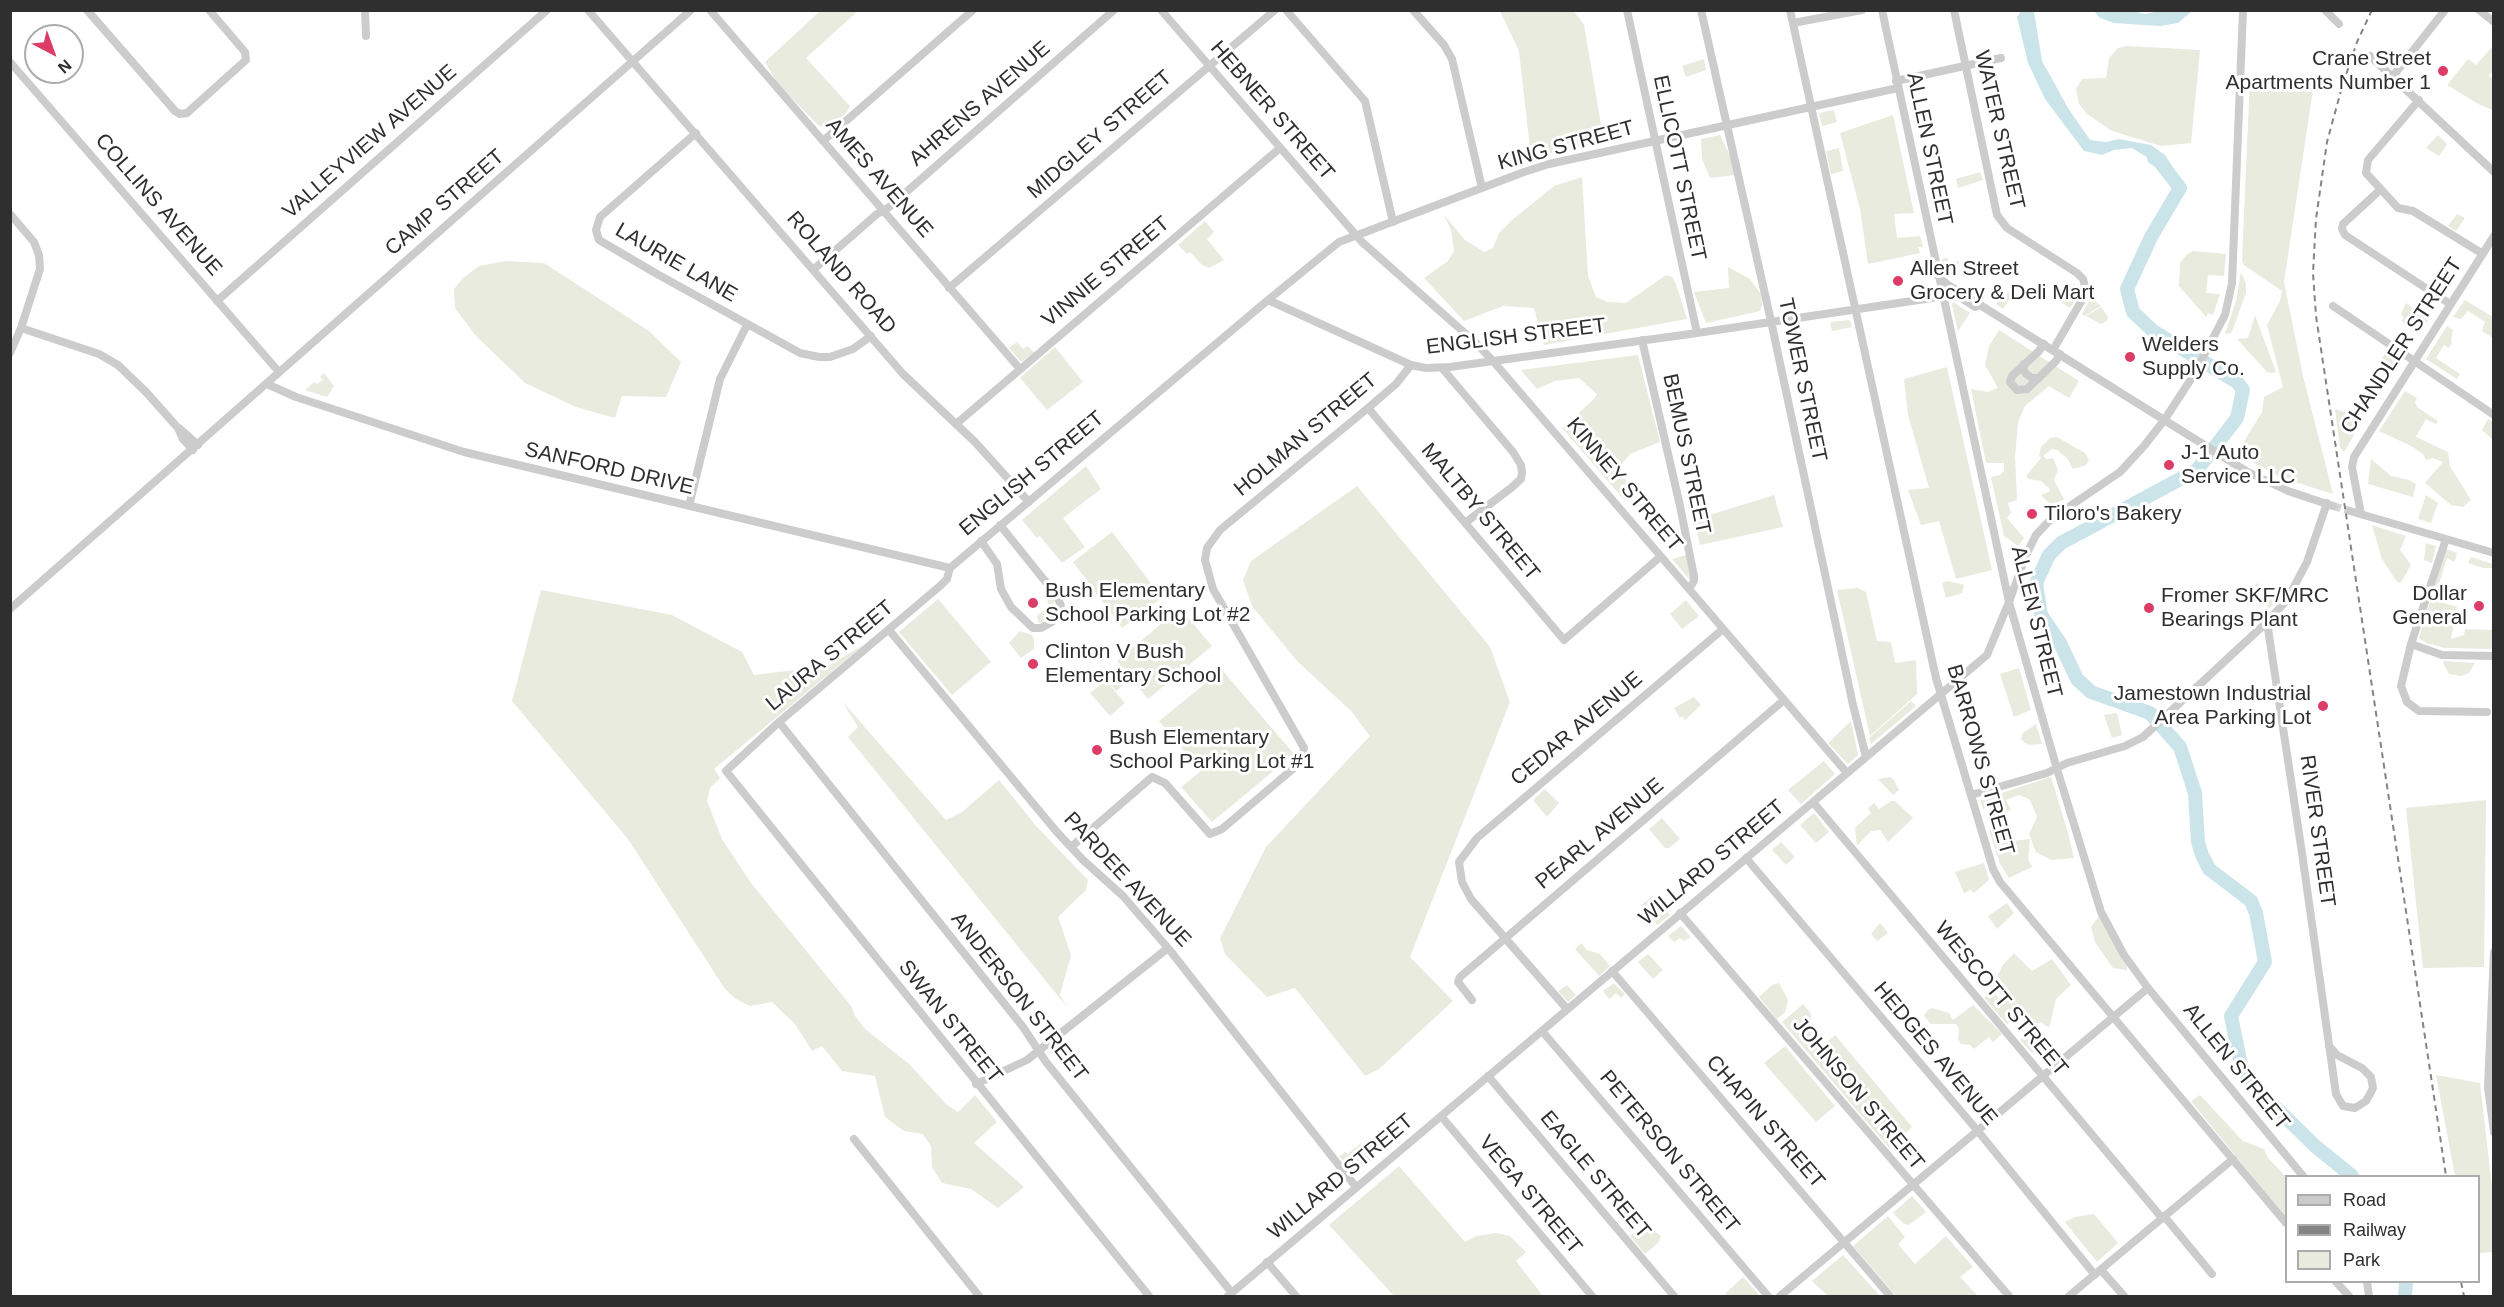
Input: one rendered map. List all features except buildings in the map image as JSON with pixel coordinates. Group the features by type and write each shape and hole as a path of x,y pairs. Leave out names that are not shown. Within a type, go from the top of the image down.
{"street":[{"path":"87,10 180,114 187,113 246,60 245,52 209,10"},
{"path":"365,10 366,36"},
{"name":"VALLEYVIEW AVENUE","path":"218,301 547,10"},
{"name":"ROLAND ROAD","path":"588,10 903,374 987,454 1029,502"},
{"name":"CAMP STREET","path":"10,609 691,10"},
{"name":"AMES AVENUE","path":"710,10 1020,369"},
{"path":"823,141 973,10"},
{"name":"AHRENS AVENUE","path":"814,269 1114,10"},
{"name":"HEBNER STREET","path":"1161,10 1357,236"},
{"name":"MIDGLEY STREET","path":"949,288 1275,10"},
{"path":"1286,10 1365,101 1393,222"},
{"path":"1413,10 1444,45 1452,59 1482,188"},
{"name":"ELLICOTT STREET","path":"1627,10 1697,333"},
{"name":"TOWER STREET","path":"1701,10 1866,757"},
{"name":"BARROWS STREET","path":"1790,10 1940,695 1983,838 2000,882 2285,1222"},
{"path":"1793,23 1862,10"},
{"name":"ALLEN STREET","path":"1882,10 2009,603 2056,769 2101,912 2124,955 2148,988 2302,1175"},
{"name":"WATER STREET","path":"1954,10 1997,215 2002,223 2084,279 2082,300 2057,352"},
{"name":"WILLARD STREET","path":"1230,1295 1987,655 2026,555 2043,527 2120,472 2165,419 2215,336 2228,304 2232,283 2243,10"},
{"path":"2325,10 2339,24"},
{"path":"2393,76 2445,10"},
{"path":"2479,10 2493,22"},
{"path":"2370,56 2493,172"},
{"name":"KING STREET","path":"1268,300 1332,247 1549,164 1811,108 2001,58"},
{"name":"COLLINS AVENUE","path":"10,62 279,372"},
{"path":"2419,100 2368,160 2366,173 2398,208 2413,211 2482,254"},
{"name":"LAURIE LANE","path":"696,133 600,217 597,223 597,235 602,243 800,353 819,357 841,354 871,336"},
{"name":"VINNIE STREET","path":"956,424 1280,148"},
{"path":"2380,190 2343,224 2342,229 2345,235 2450,304"},
{"path":"10,214 34,242 40,262 39,276 10,353"},
{"name":"KINNEY STREET","path":"1357,236 1493,361 1847,773"},
{"name":"CHANDLER STREET","path":"2361,514 2352,467 2354,457 2493,236"},
{"path":"1938,276 2246,471 2288,491 2330,505 2300,578 2287,600 2267,622 2152,730 2137,741 1971,795"},
{"name":"ENGLISH STREET","path":"950,568 1268,300 1410,365 1442,368 1856,310 1932,298 1957,290"},
{"path":"1943,294 1961,298 1975,307 1980,304"},
{"path":"2333,306 2414,359 2493,415"},
{"path":"689,506 720,379 747,325"},
{"path":"21,328 99,354 118,365 134,378 178,428 183,439 195,447"},
{"name":"BEMUS STREET","path":"1642,340 1701,603"},
{"path":"2044,344 2012,376 2010,382 2013,388 2024,391 2039,378 2057,352"},
{"path":"2024,364 2023,369 2026,374 2032,378 2039,378"},
{"name":"HOLMAN STREET","path":"1071,847 1152,777 1165,783 1210,834 1222,829 1301,762 1304,748 1222,607 1207,573 1205,560 1207,548 1220,530 1396,384 1410,365"},
{"path":"1442,368 1513,452 1521,468 1521,478 1515,485 1465,523"},
{"name":"SANFORD DRIVE","path":"267,384 296,398 464,452 950,568"},
{"name":"MALTBY STREET","path":"1368,408 1564,640 1660,557"},
{"path":"2350,511 2493,553"},
{"path":"981,541 996,561 1000,589 1011,607 1033,628 1043,627 1052,622 1060,606 1057,596 1000,525"},
{"path":"2446,539 2411,644 2401,686 2403,696 2413,709 2419,711 2487,712"},
{"name":"LAURA STREET","path":"727,768 943,583 950,568"},
{"path":"1689,590 1694,582 1694,576"},
{"name":"RIVER STREET","path":"2267,622 2336,1094 2343,1106 2355,1108 2366,1101 2370,1094 2373,1082 2371,1077 2362,1068 2337,1055 2329,1046"},
{"name":"CEDAR AVENUE","path":"1505,939 1471,899 1462,882 1460,862 1477,838 1723,629"},
{"name":"PARDEE AVENUE","path":"889,630 1071,847 1123,896 1168,948 1356,1187"},
{"path":"2411,644 2441,655 2493,656"},
{"name":"PEARL AVENUE","path":"1472,1000 1458,980 1784,700"},
{"name":"ANDERSON STREET","path":"780,722 1023,1027 1039,1051 1230,1295"},
{"name":"SWAN STREET","path":"727,768 728,775 1149,1296"},
{"name":"WESCOTT STREET","path":"1813,802 2042,1076 2212,1274"},
{"name":"HEDGES AVENUE","path":"1746,858 2098,1272 2124,1296"},
{"name":"JOHNSON STREET","path":"1680,913 2009,1296"},
{"path":"1505,939 1567,1009"},
{"path":"976,1084 1017,1067 1168,948"},
{"path":"2493,952 2488,1087 2493,1132"},
{"name":"CHAPIN STREET","path":"1612,971 1890,1296"},
{"path":"1780,1296 1911,1184 2148,988"},
{"name":"PETERSON STREET","path":"1542,1031 1768,1296"},
{"name":"EAGLE STREET","path":"1488,1076 1674,1296"},
{"name":"VEGA STREET","path":"1441,1116 1592,1296"},
{"path":"854,1139 979,1296"},
{"path":"2069,1296 2232,1159"},
{"path":"1267,1262 1296,1296"},
{"path":"2338,1283 2349,1296"}],"green space":[{"path":"820,11 858,11 806,58 850,106 832,126 824,128 818,125 778,84 765,62"},
{"path":"1500,11 1574,11 1584,25 1604,142 1531,157 1519,51"},
{"path":"2127,46 2200,50 2191,143 2161,146 2112,131 2087,114 2079,104 2076,89 2082,79 2106,78 2109,58 2118,48"},
{"path":"2493,46 2493,70 2489,76 2493,79 2493,110 2480,105 2447,85 2468,59 2476,65"},
{"path":"1704,59 1706,70 1686,77 1682,66"},
{"path":"2250,77 2314,83 2284,282 2303,376 2333,494 2279,477 2237,453 2262,412 2264,397 2283,387 2267,325 2280,301 2282,291 2244,265 2242,260"},
{"path":"1834,110 1837,122 1822,126 1819,113"},
{"path":"1893,115 1914,213 1894,214 1897,238 1920,236 1923,247 1918,247 1920,253 1868,264 1860,209 1840,133"},
{"path":"1720,135 1732,160 1735,175 1710,178 1702,159 1701,139"},
{"path":"2438,135 2447,144 2439,156 2426,148"},
{"path":"1839,148 1843,171 1831,174 1826,151"},
{"path":"1980,172 1983,180 1958,188 1956,179"},
{"path":"1582,177 1588,276 1596,297 1608,302 1626,303 1666,275 1672,277 1676,284 1687,319 1544,345 1534,308 1503,306 1464,321 1424,278 1448,261 1454,251 1451,230 1444,215 1465,240 1484,252 1493,248 1499,233 1512,220 1554,186"},
{"path":"2457,214 2465,218 2456,231 2448,226"},
{"path":"1205,221 1214,232 1207,239 1224,260 1209,268 1202,265 1190,252 1187,254 1178,245"},
{"path":"2193,251 2226,254 2224,276 2208,275 2206,293 2220,294 2213,315 2208,313 2206,317 2179,286 2180,263 2187,254"},
{"path":"1947,258 1949,263 1960,261 1950,275 1944,271 1942,259"},
{"path":"506,261 544,263 649,331 681,362 666,397 622,396 615,418 576,407 525,383 476,336 455,308 454,289 463,278 479,266"},
{"path":"1728,267 1750,279 1761,294 1760,311 1706,323 1694,292 1729,288"},
{"path":"2241,272 2246,284 2246,293 2231,333 2225,334 2236,301"},
{"path":"2074,283 2077,297 2070,308 2061,302"},
{"path":"2013,285 2017,288 2003,309 1996,304 2001,298 1997,295 2000,292 2005,297"},
{"path":"2091,298 2101,306 2084,316 2082,314"},
{"path":"2465,300 2493,317 2493,338 2482,331 2485,322 2468,311 2461,319 2453,317"},
{"path":"1953,302 1970,313 1958,331 1952,305"},
{"path":"2406,303 2428,320 2420,333 2401,321 2404,318 2401,314"},
{"path":"2101,307 2108,317 2107,321 2101,324 2086,316"},
{"path":"2255,315 2276,372 2267,372 2237,339 2248,338"},
{"path":"1850,320 1852,327 1832,331 1830,322"},
{"path":"2447,326 2453,330 2452,343 2449,348 2444,345 2436,358 2460,374 2457,379 2426,359"},
{"path":"1999,330 2079,381 2069,398 2049,386 2025,406 2018,422 2015,457 2017,500 2008,503 2011,513 2007,518 2024,538 2018,546 2004,536 1991,477 2000,475 2004,471 2004,463 1986,463 1971,389 1988,392 1998,388 1985,365 1989,346"},
{"path":"1017,342 1023,349 1028,346 1034,353 1021,362 1009,348"},
{"path":"1055,347 1083,382 1047,410 1020,378"},
{"path":"2390,347 2404,356 2395,371 2380,361"},
{"path":"1638,355 1660,442 1630,454 1621,465 1628,485 1622,494 1626,502 1562,428 1597,394 1579,378 1555,381 1537,389 1521,370"},
{"path":"1947,367 1992,570 1956,579 1939,521 1921,525 1908,490 1929,488 1908,415 1904,379"},
{"path":"324,373 334,386 327,397 305,390 314,382 317,384 323,380 320,377"},
{"path":"2405,391 2417,398 2415,402 2417,407 2438,421 2436,424 2426,419 2416,437 2448,452 2450,466 2471,500 2463,507 2451,505 2425,483 2443,462 2433,458 2426,460 2423,454 2411,446 2379,431"},
{"path":"2335,409 2364,418 2344,452 2340,447"},
{"path":"2488,419 2493,422 2493,440 2482,430"},
{"path":"2057,437 2085,453 2089,460 2086,465 2073,469 2067,458 2057,450 2052,449 2043,456 2047,459 2053,458 2058,470 2054,480 2064,499 2052,506 2041,495 2049,492 2050,489 2041,481 2029,479 2026,476 2041,458 2039,456 2041,447 2050,438"},
{"path":"2371,459 2391,476 2416,484 2413,497 2368,484"},
{"path":"1086,466 1101,489 1063,518 1085,547 1062,563 1040,536 1037,538 1022,520"},
{"path":"1357,486 1490,647 1510,702 1410,957 1453,1001 1379,1069 1365,1076 1295,988 1267,997 1225,954 1220,938 1266,847 1370,736 1351,711 1297,661 1252,606 1243,580 1251,561"},
{"path":"1774,495 1783,527 1700,545 1694,520"},
{"path":"2426,495 2438,503 2431,523 2418,519"},
{"path":"2372,525 2406,536 2400,550 2411,565 2399,583 2382,559"},
{"path":"1112,532 1162,598 1122,628 1073,562"},
{"path":"2426,543 2436,546 2432,563 2424,560"},
{"path":"2446,549 2457,553 2456,558 2454,562 2447,558 2434,600 2457,607 2451,639 2464,635 2465,629 2491,630 2493,626 2493,649 2445,648 2426,643 2419,638"},
{"path":"1686,555 1691,576 1690,580 1672,559"},
{"path":"2471,557 2493,564 2493,568 2483,568 2468,563"},
{"path":"1948,581 1964,585 1962,593 1946,598 1942,583"},
{"path":"2257,583 2275,602 2269,609 2255,585"},
{"path":"1858,588 1866,592 1877,641 1891,642 1895,663 1916,660 1917,694 1870,736 1837,590"},
{"path":"541,590 672,615 742,652 754,675 828,666 865,644 714,769 720,778 710,788 707,801 722,839 751,883 851,1006 865,1029 909,1064 947,1105 958,1112 975,1095 997,1122 974,1143 1024,1187 998,1208 971,1189 942,1183 932,1167 931,1146 923,1134 904,1131 885,1117 875,1076 842,1071 822,1046 812,1051 795,1024 772,1002 750,1006 736,999 725,989 628,839 512,701"},
{"path":"1052,596 1054,600 1054,611 1050,619 1039,623 1037,616 1049,606 1047,599"},
{"path":"938,599 991,662 952,695 899,632"},
{"path":"1686,600 1699,616 1682,629 1670,614"},
{"path":"1180,608 1212,646 1148,699 1117,661"},
{"path":"1020,631 1032,635 1034,640 1034,649 1021,658 1009,643"},
{"path":"2444,661 2475,663 2469,673 2461,676 2449,674"},
{"path":"2019,668 2031,710 2014,717 2000,674"},
{"path":"1120,669 1130,680 1116,691 1107,680"},
{"path":"1222,670 1294,754 1212,822 1181,787 1201,771 1159,721"},
{"path":"1106,681 1125,703 1110,716 1090,693"},
{"path":"1964,687 1972,709 1961,713 1954,695"},
{"path":"1694,697 1701,705 1685,720 1682,716 1680,718 1674,708"},
{"path":"842,701 946,820 962,812 999,780 1037,827 1088,880 1086,890 1058,917 1071,955 1060,995 1067,1007 848,737 858,727"},
{"path":"1911,701 1916,706 1871,744 1869,738"},
{"path":"2117,713 2122,735 2112,738 2104,715"},
{"path":"1851,721 1858,755 1848,764 1828,743"},
{"path":"2036,724 2042,744 2029,745 2021,739 2023,733"},
{"path":"1824,761 1835,774 1801,804 1788,790"},
{"path":"1890,777 1899,790 1893,795 1878,779"},
{"path":"2051,777 2074,858 2051,860 2036,852 2029,834 2037,817 2027,798 2019,795 2006,800 2011,810 2007,811 2001,802 1983,809 1980,800"},
{"path":"1545,789 1559,803 1547,817 1533,800"},
{"path":"2486,800 2484,967 2423,968 2406,808"},
{"path":"1895,801 1913,818 1888,842 1880,830 1871,831 1857,846 1855,828 1871,813 1868,808 1874,803 1879,809"},
{"path":"1814,813 1829,832 1816,843 1800,825"},
{"path":"1662,818 1680,839 1669,848 1665,848 1649,829"},
{"path":"2008,822 2012,841 2030,839 2028,859 2032,867 2009,878 2000,864 1989,830"},
{"path":"1781,842 1795,857 1786,865 1772,850"},
{"path":"1984,863 1989,880 1974,893 1971,890 1964,893 1955,872"},
{"path":"1653,896 1670,915 1657,925 1641,905"},
{"path":"2007,903 2014,913 1997,929 1988,916"},
{"path":"2099,916 2127,966 2127,970 2113,968 2095,942 2091,927"},
{"path":"1880,923 1888,933 1877,941 1871,934"},
{"path":"1681,926 1691,937 1684,941 1680,938 1674,942 1668,936"},
{"path":"1581,943 1587,950 1600,954 1610,966 1599,976 1575,949"},
{"path":"2014,953 2032,971 2052,959 2071,985 2056,999 2049,1028 2041,1022 2034,1025 2023,1015 2007,1024 1984,998 1993,991 2003,1004 2007,1000 1993,985 2003,965"},
{"path":"1648,954 1663,970 1653,979 1638,962"},
{"path":"1614,983 1625,994 1621,998 1616,993 1609,999 1603,991"},
{"path":"1779,983 1788,1000 1785,1012 1777,1019 1759,997 1772,985"},
{"path":"1567,985 1576,995 1568,1002 1558,991"},
{"path":"1803,1004 1811,1014 1811,1035 1820,1048 1835,1035 1912,1127 1889,1148 1782,1022"},
{"path":"1973,1005 2002,1034 1993,1042 1989,1037 1974,1049 1970,1045 1961,1044 1956,1024 1931,1024 1924,1016 1932,1008 1949,1013 1953,1020"},
{"path":"2034,1029 2046,1041 2032,1053 2020,1040"},
{"path":"1785,1046 1835,1106 1816,1122 1764,1063"},
{"path":"2436,1075 2480,1083 2493,1196 2493,1252 2480,1253 2480,1175 2455,1175"},
{"path":"2200,1095 2243,1141 2264,1149 2268,1158 2285,1176 2285,1217 2191,1101"},
{"path":"1361,1143 1373,1160 1357,1171 1339,1157 1345,1152 1348,1154"},
{"path":"1399,1166 1465,1242 1476,1236 1496,1233 1510,1236 1526,1252 1516,1261 1543,1296 1394,1296 1329,1225"},
{"path":"1912,1196 1926,1212 1909,1225 1904,1224 1893,1213"},
{"path":"2094,1214 2118,1243 2097,1262 2065,1222 2075,1217"},
{"path":"1888,1216 1905,1237 1898,1244 1915,1264 1946,1236 1973,1267 1960,1277 1978,1296 1896,1296 1853,1246"},
{"path":"1644,1224 1661,1236 1658,1243 1645,1254 1630,1236"},
{"path":"1843,1255 1880,1296 1828,1296 1812,1281"},
{"path":"1743,1277 1760,1296 1727,1296 1725,1294"}],"water":[{"path":"2021,11 2036,11 2034,12 2042,61 2068,108 2090,140 2106,142 2119,139 2151,145 2165,155 2179,177 2132,148 2114,150 2102,155 2084,151 2045,99 2028,63 2017,17"},
{"path":"2094,11 2133,11 2145,14 2159,11 2192,11 2178,23 2160,26 2114,23 2100,18"}],"waterway":[{"path":"2154,158 2160,162 2180,188 2151,237 2127,289 2133,312 2153,331 2237,382 2243,390 2237,418 2197,470 2061,543 2049,555 2036,583 2041,615 2060,643 2077,679 2091,692 2150,713 2180,747 2195,793 2198,842 2202,855 2209,869 2251,901 2256,913 2265,962 2231,1016 2242,1070 2271,1103 2315,1146 2351,1175"},
{"path":"2405,1296 2406,1283"}],"tunnel":[{"path":"2333,506 2350,511"}],"railway":[{"path":"2372,10 2357,42 2327,142 2316,219 2313,273 2316,316 2446,1175"},
{"path":"2461,1283 2464,1296"}],"place":[{"name":"Crane Street Apartments Number 1","path":"2443,71"},
{"name":"Allen Street Grocery & Deli Mart","path":"1898,281"},
{"name":"Welders Supply Co.","path":"2130,357"},
{"name":"J-1 Auto Service LLC","path":"2169,465"},
{"name":"Tiloro's Bakery","path":"2032,514"},
{"name":"Bush Elementary School Parking Lot #2","path":"1033,603"},
{"name":"Dollar General","path":"2479,606"},
{"name":"Fromer SKF/MRC Bearings Plant","path":"2149,608"},
{"name":"Clinton V Bush Elementary School","path":"1033,664"},
{"name":"Jamestown Industrial Area Parking Lot","path":"2323,706"},
{"name":"Bush Elementary School Parking Lot #1","path":"1097,750"}]}
